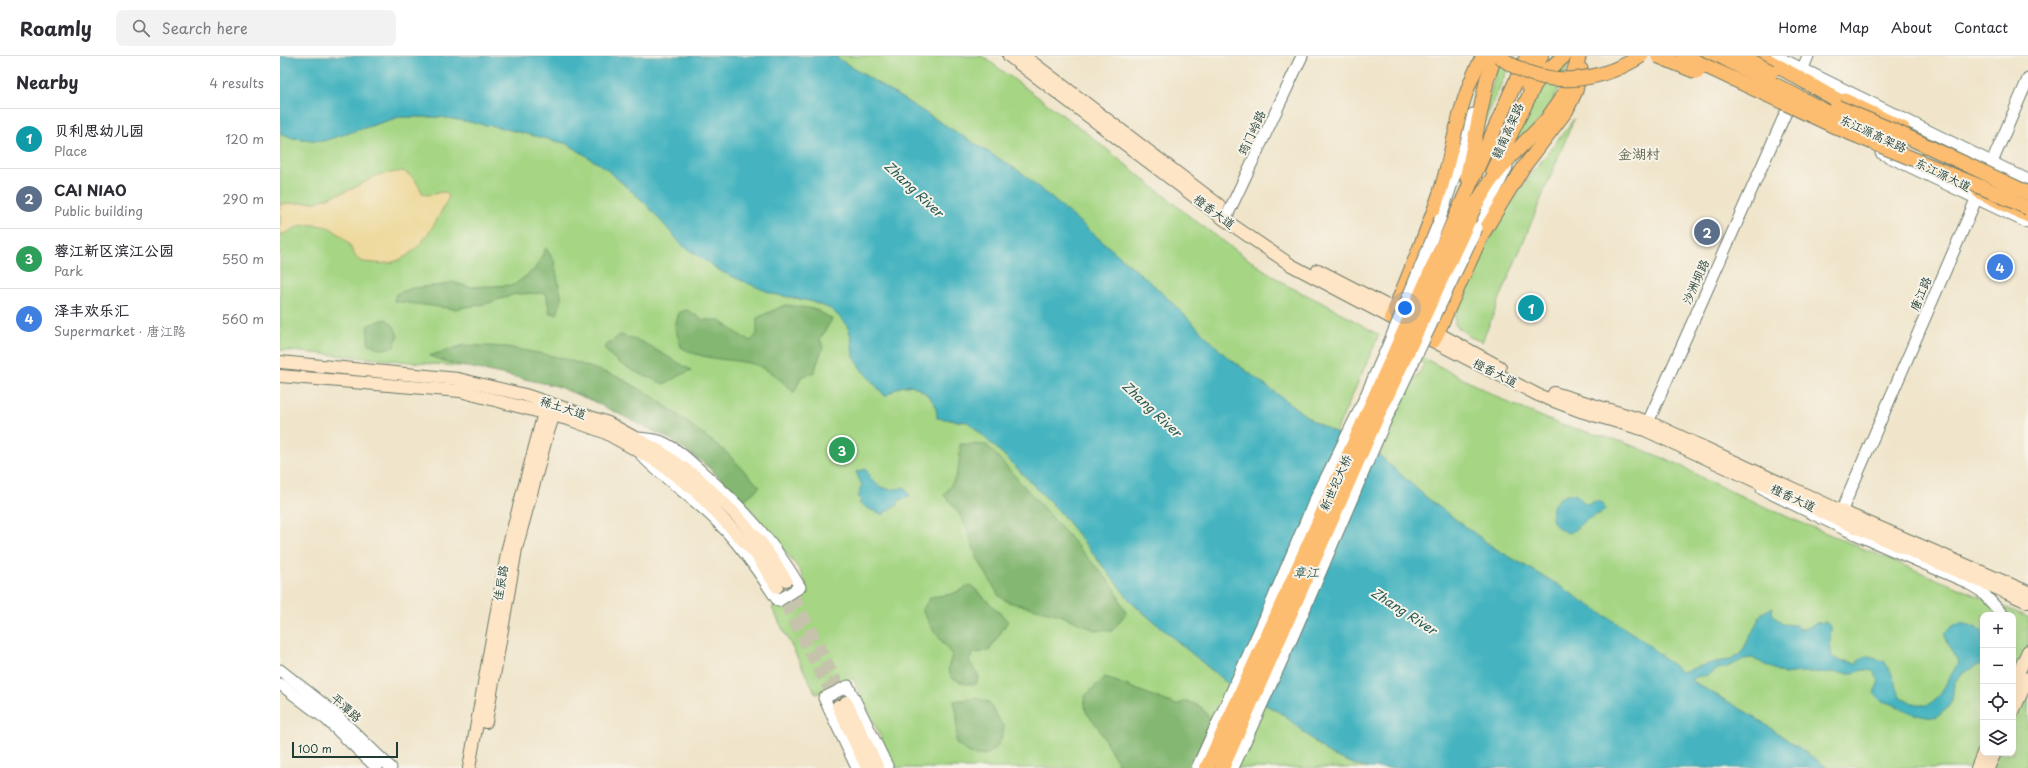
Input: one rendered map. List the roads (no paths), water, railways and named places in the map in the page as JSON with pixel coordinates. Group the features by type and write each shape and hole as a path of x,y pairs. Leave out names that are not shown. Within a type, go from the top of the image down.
{"highway":[{"path":"1469,202 1473,144 1487,79 1495,56"},
{"path":"1499,56 1526,74 1564,80 1599,74 1627,64 1641,56"},
{"path":"1469,202 1510,80 1516,56"},
{"name":"赣南高架路","path":"1469,202 1525,56"},
{"name":"赣南高架路","path":"1469,202 1541,56"},
{"path":"1529,81 1544,56"},
{"path":"1469,202 1535,84 1564,56"},
{"path":"1469,202 1491,180 1511,156 1546,121 1568,87 1579,56"},
{"path":"1658,56 1702,74 1789,104"},
{"path":"1684,56 1838,128 2010,199"},
{"name":"东江源高架路","path":"1720,56 1840,119 2028,208"},
{"name":"东江源高架路","path":"1742,56 1844,112 1899,133 2028,193"},
{"path":"1761,56 1787,73 1899,133"},
{"name":"新世纪大桥","path":"1207,768 1469,202"},
{"name":"新世纪大桥","path":"1222,768 1376,419 1469,202"}],"main road":[{"name":"橙香大道","path":"1009,56 1227,217 1392,313 1538,395 1580,411 1647,426 2028,602"},
{"name":"橙香大道","path":"1024,56 1227,217"},
{"path":"1392,313 1399,300 1439,194 1462,106 1475,70 1483,56"},
{"path":"1436,338 1482,235 1493,214 1533,154 1555,128 1576,91 1581,72 1582,56"},
{"name":"东江源大道","path":"1709,56 1789,104 1978,195 2028,216"},
{"name":"东江源大道","path":"1761,56 1801,72 1849,102 1990,166 2028,186"},
{"name":"稀土大道","path":"280,362 458,379 550,409 571,420 659,451 699,479 733,512 762,544 782,583"},
{"name":"稀土大道","path":"280,376 460,391 550,409"},
{"name":"佳辰路","path":"469,768 508,548 550,409"},
{"name":"佳辰路","path":"477,768 516,549 550,409"},
{"name":"橙香大道","path":"1647,426 1713,461 1839,515 2028,592"},
{"path":"2013,684 2028,651"},
{"path":"2016,706 2028,678"},
{"path":"867,768 842,704 878,768"},
{"path":"1977,768 1982,756"},
{"path":"1988,768 1994,756"}],"street":[{"name":"筠门岭路","path":"1227,217 1302,56"},
{"path":"1197,768 1265,618 1314,502 1358,413 1386,350 1440,219 1467,139 1481,75 1489,56"},
{"path":"1694,56 1789,104"},
{"path":"1776,56 1801,72 1808,56"},
{"name":"唐江路","path":"1839,515 2028,79"},
{"path":"1232,768 1293,636 1384,424 1504,172 1517,157 1553,125 1576,91"},
{"name":"沙洲坝路","path":"1647,426 1789,104"},
{"path":"1990,166 2028,180"},
{"path":"1978,195 2028,223"},
{"path":"662,441 683,456 736,502 761,530 788,567 800,587 778,601 752,561 734,539 709,513 636,444 662,441"},
{"path":"1713,461 1776,498 1964,581 1981,591 2000,612"},
{"name":"平潭路","path":"280,670 331,710 392,768"},
{"name":"平潭路","path":"280,684 326,719 377,768"},
{"path":"857,768 824,698 848,686 888,768"},
{"path":"2016,709 2028,691"}],"water":[{"name":"章江","path":"280,56 834,56 1022,173 1158,289 1225,355 1313,421 1379,455 1427,498 1494,548 1552,581 1641,639 1681,672 1715,662 1731,660 1742,652 1762,613 1773,607 1772,613 1782,624 1795,625 1800,629 1807,628 1816,623 1826,622 1831,627 1830,645 1832,657 1839,660 1856,663 1865,656 1884,661 1891,672 1900,696 1916,705 1928,705 1939,696 1958,663 1945,638 1945,633 1954,625 1963,624 1980,630 1980,664 1959,676 1955,681 1952,699 1948,707 1935,717 1921,716 1893,704 1881,701 1874,693 1879,681 1873,671 1863,670 1853,673 1802,672 1784,674 1752,658 1745,659 1727,667 1718,669 1708,675 1696,677 1690,680 1753,716 1828,768 1368,768 1356,765 1329,754 1284,715 1227,683 1133,604 1059,511 1008,459 968,422 937,418 935,406 927,394 912,385 899,387 885,396 861,369 853,354 851,336 846,323 831,309 810,301 773,294 722,272 682,245 645,203 605,168 568,144 498,127 441,117 399,117 323,141 293,138 280,133"},
{"path":"866,469 873,480 881,487 887,489 898,489 905,487 910,496 898,501 898,505 892,507 889,511 885,511 884,515 859,503 861,500 858,496 860,493 859,489 862,486 856,472"},
{"path":"1571,494 1577,495 1586,504 1597,501 1603,503 1605,510 1585,521 1569,533 1555,525 1551,514 1552,508 1559,499"}],"tunnel":[{"path":"786,580 846,702"},
{"path":"777,587 838,706"}],"place":[{"name":"CAI NIAO","path":"1707,232"},
{"name":"泽丰欢乐汇","path":"2000,267"},
{"name":"贝利思幼儿园","path":"1531,308"},
{"name":"蓉江新区滨江公园","path":"842,450"}],"district":[{"name":"金湖村","path":"1639,154"}],"water label":[{"name":"Zhang River","path":"914,189"},
{"name":"Zhang River","path":"1152,409"},
{"name":"Zhang River","path":"1404,611"}]}
